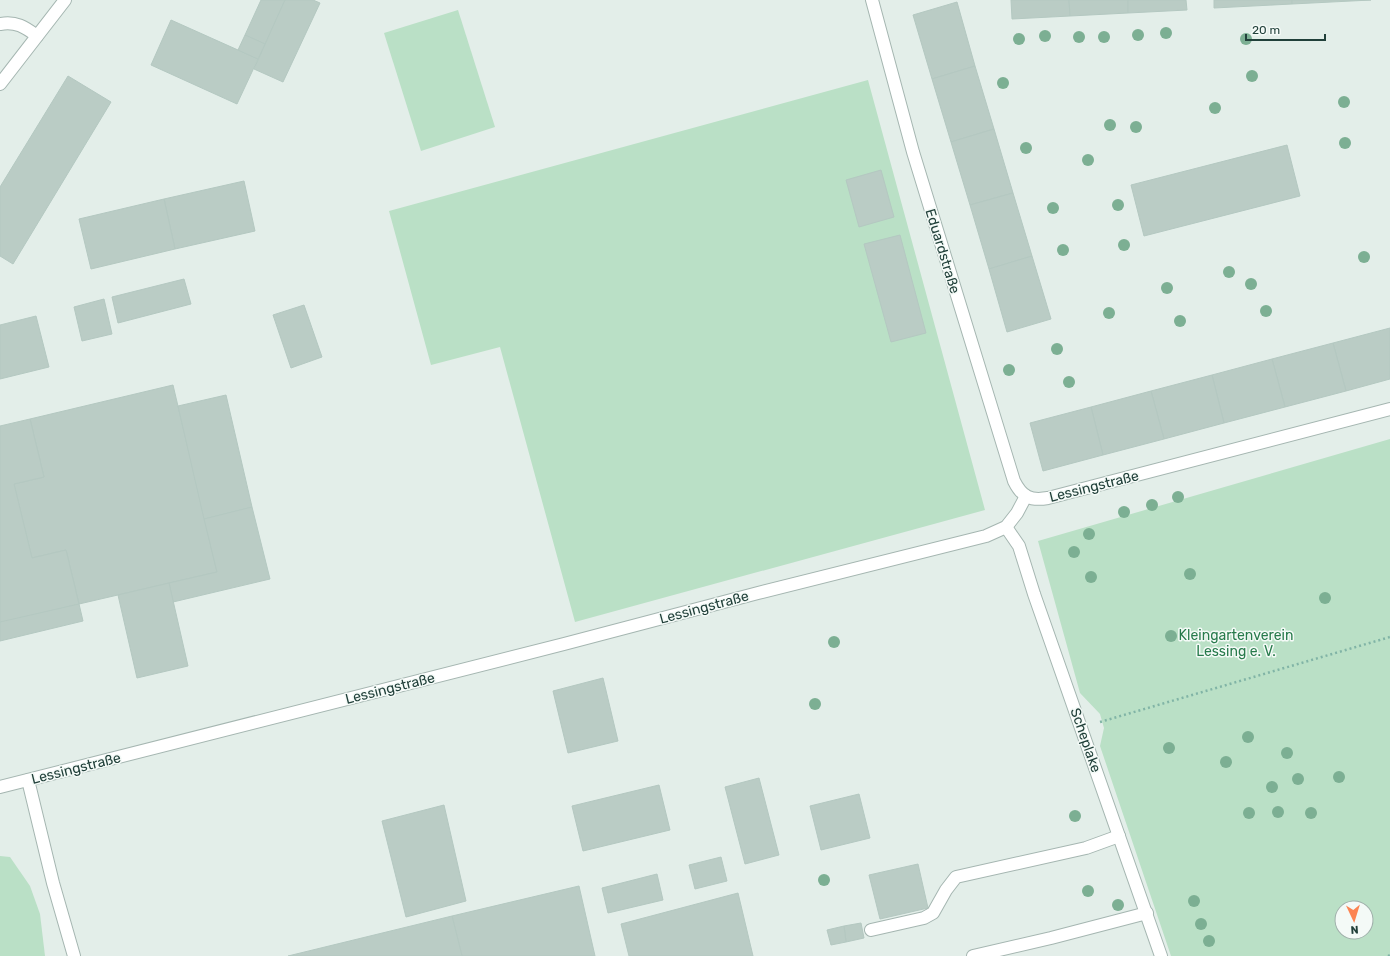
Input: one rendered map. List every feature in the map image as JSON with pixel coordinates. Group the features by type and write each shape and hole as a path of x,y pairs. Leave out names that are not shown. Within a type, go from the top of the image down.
{"street":[{"path":"0,84 65,0"},
{"name":"Eduardstraße","path":"872,0 913,152 1014,481 1018,490 1026,496"},
{"path":"0,24 6,22 22,25 37,36"},
{"name":"Lessingstraße","path":"0,787 564,644 758,592 986,536 1006,527 1017,513 1026,496 1037,500 1048,498 1390,409"},
{"name":"Scheplake","path":"1006,527 1019,546 1034,594 1161,956"},
{"path":"28,780 74,956"},
{"path":"871,930 924,918 933,914 946,890 956,877 1086,848 1119,836"},
{"path":"974,956 1051,938 1146,913"}],"path":[{"path":"1082,728 1390,637"}],"green space":[{"path":"458,10 495,127 421,151 384,33"},
{"path":"868,80 985,510 575,622 500,347 431,365 389,211"},
{"name":"Kleingartenverein Lessing e. V.","path":"1390,439 1390,956 1171,956 1100,746 1104,728 1100,714 1080,693 1038,541"},
{"path":"0,856 10,857 30,886 40,914 45,956 0,956"}],"building":[{"path":"261,0 285,0 265,44 245,35"},
{"path":"285,0 313,0 320,3 283,82 254,69"},
{"path":"1011,0 1069,0 1070,16 1012,19"},
{"path":"1069,0 1128,0 1128,13 1070,16"},
{"path":"1128,0 1186,0 1187,10 1128,13"},
{"path":"1214,0 1292,0 1292,4 1214,8"},
{"path":"1292,0 1371,0 1292,4"},
{"path":"957,2 975,66 932,79 913,15"},
{"path":"171,20 258,59 237,104 151,65"},
{"path":"245,35 265,44 258,59 238,50"},
{"path":"975,66 994,129 951,142 932,79"},
{"path":"68,76 111,102 13,264 0,256 0,187"},
{"path":"994,129 1013,193 970,205 951,142"},
{"path":"1287,145 1300,196 1144,236 1131,185"},
{"path":"881,170 894,217 859,227 846,180"},
{"path":"244,181 255,231 175,249 164,199"},
{"path":"1013,193 1032,256 989,269 970,205"},
{"path":"164,199 175,249 91,269 79,219"},
{"path":"900,235 926,333 891,342 864,244"},
{"path":"1032,256 1051,319 1007,332 989,269"},
{"path":"184,279 191,304 118,323 112,297"},
{"path":"104,299 112,334 82,341 74,307"},
{"path":"304,305 322,357 291,368 273,315"},
{"path":"36,316 49,367 0,379 0,325"},
{"path":"1390,328 1390,379 1346,391 1333,343"},
{"path":"1333,343 1346,391 1285,407 1272,359"},
{"path":"1272,359 1285,407 1224,423 1212,375"},
{"path":"1212,375 1224,423 1164,439 1151,391"},
{"path":"173,385 217,572 79,604 66,550 32,558 14,484 44,477 30,419"},
{"path":"1151,391 1164,439 1103,455 1091,407"},
{"path":"226,395 252,507 204,519 178,406"},
{"path":"1091,407 1103,455 1043,471 1030,423"},
{"path":"30,419 44,477 14,484 32,558 66,550 79,604 0,623 0,426"},
{"path":"252,507 270,579 173,602 169,583 217,572 204,519"},
{"path":"169,583 188,666 137,678 118,595"},
{"path":"79,604 83,621 0,641 0,622"},
{"path":"603,678 618,741 568,753 553,691"},
{"path":"759,778 779,855 745,864 725,787"},
{"path":"659,785 670,830 583,851 572,806"},
{"path":"859,794 870,838 821,850 810,806"},
{"path":"444,805 466,901 406,917 382,821"},
{"path":"721,857 727,881 695,889 689,865"},
{"path":"918,864 928,908 880,919 869,875"},
{"path":"657,874 663,900 608,913 602,888"},
{"path":"579,886 595,956 462,956 452,916"},
{"path":"738,893 753,956 629,956 621,924"},
{"path":"452,916 462,956 288,956"},
{"path":"861,923 864,938 846,942 844,926"},
{"path":"844,926 846,942 831,945 827,930"}]}
